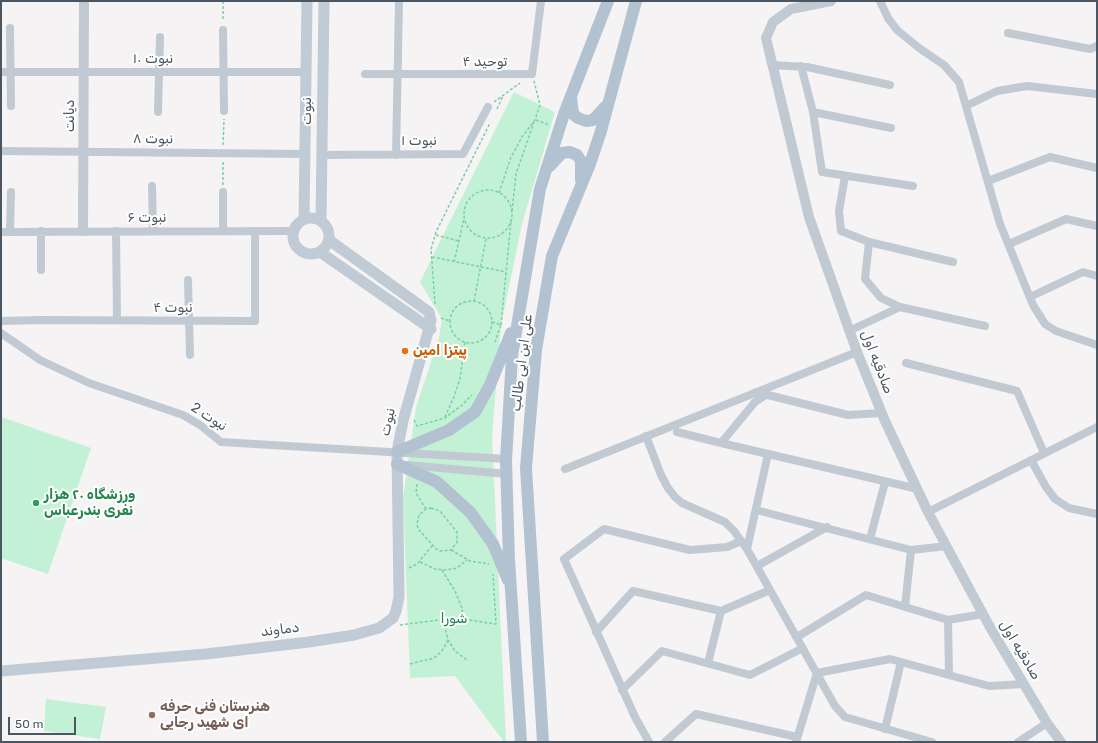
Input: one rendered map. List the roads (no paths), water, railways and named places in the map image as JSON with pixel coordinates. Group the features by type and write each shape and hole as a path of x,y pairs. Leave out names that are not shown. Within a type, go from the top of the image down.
{"main road":[{"name":"نبوت","path":"304,219 307,1"},
{"name":"نبوت","path":"322,221 322,72 324,1"},
{"name":"علی ابن ابی طالب","path":"521,742 511,589 507,474 512,356 540,188 571,97 608,1"},
{"name":"علی ابن ابی طالب","path":"543,742 526,468 536,350 552,256 590,164 636,1"},
{"path":"305,72 322,72"},
{"path":"571,97 573,114 586,121 593,120 608,104"},
{"path":"543,178 556,158 562,153 570,152 577,156 581,161 581,187"},
{"path":"312,218 322,221 328,229 329,240 326,248 313,254 300,250 295,244 293,231 298,224 304,219 312,218"},
{"name":"نبوت","path":"329,240 429,312 431,329 403,421 397,458"},
{"path":"320,252 431,329"},
{"path":"511,589 497,564 492,544 472,513 437,482 419,474 397,458 438,434 448,430 475,412 490,385 519,313"},
{"name":"دماوند","path":"1,671 206,654 354,635 379,628 392,618 396,611 399,597 397,458"}],"street":[{"name":"دیانت","path":"83,231 84,1"},
{"path":"396,155 399,1"},
{"name":"توحید ۴","path":"365,74 398,76 532,74 541,1"},
{"name":"صادقیه اول","path":"831,1 791,9 773,22 766,38 809,217 857,352 882,413 928,512 983,614 1047,723 1061,742"},
{"path":"880,1 888,18 897,30 944,65 959,82 1000,224 1030,296 1045,324 1056,331 1097,345"},
{"path":"10,28 11,106"},
{"path":"223,30 224,111"},
{"path":"1008,32 1090,48 1097,46"},
{"path":"158,112 160,37"},
{"path":"772,66 801,66 890,85"},
{"path":"801,66 813,112 822,172 913,186"},
{"name":"نبوت ۱۰","path":"1,72 305,72"},
{"path":"966,106 997,91 1027,86 1097,94"},
{"name":"نبوت ۱","path":"322,155 463,154 488,107"},
{"path":"813,112 891,128"},
{"name":"نبوت ۸","path":"1,151 305,154"},
{"path":"988,182 1050,157 1097,168"},
{"path":"845,176 839,211 841,231 869,242 953,262"},
{"path":"152,186 153,231"},
{"path":"10,232 11,192"},
{"path":"223,192 223,231"},
{"path":"1009,244 1066,219 1097,226"},
{"path":"41,231 41,270"},
{"path":"116,231 117,320"},
{"name":"نبوت ۴","path":"1,321 255,321 256,231"},
{"name":"نبوت ۶","path":"1,232 293,231"},
{"path":"869,242 865,279 881,298 900,307 984,326"},
{"path":"1030,296 1083,272 1097,276"},
{"path":"188,280 190,355"},
{"path":"850,332 900,307"},
{"name":"نبوت 2","path":"1,333 40,360 88,383 184,415 200,425 221,442 397,458"},
{"path":"565,468 857,352"},
{"path":"906,363 1017,391 1044,453"},
{"path":"756,392 848,416 882,413"},
{"path":"721,442 755,402 766,395"},
{"path":"928,512 1097,427"},
{"path":"677,432 918,489"},
{"path":"646,436 661,476 675,497 682,503 725,522 741,541 757,566 835,706 845,717 932,742"},
{"path":"747,550 768,454"},
{"path":"397,458 507,459"},
{"path":"397,458 507,474"},
{"path":"1031,460 1046,487 1055,499 1069,508 1097,514"},
{"path":"870,539 885,482"},
{"path":"756,510 827,527 911,550 947,546"},
{"path":"757,566 827,527"},
{"path":"649,742 622,690 564,559 604,529 690,550 727,547 741,541"},
{"path":"905,607 911,550"},
{"path":"596,632 632,591 721,611 770,590"},
{"path":"797,637 866,595 948,620 983,614"},
{"path":"708,663 721,611"},
{"path":"948,620 950,675"},
{"path":"622,690 662,651 750,675 803,648"},
{"path":"816,673 890,659 989,686 1024,684"},
{"path":"884,729 901,662"},
{"path":"665,742 696,714 796,740 816,673"},
{"path":"1018,742 1047,723"}],"place":[{"name":"پیتزا امین","path":"405,351"},
{"name":"ورزشگاه ۲۰ هزار نفری بندرعباس","path":"36,503"},
{"name":"هنرستان فنی حرفه ای شهید رجایی","path":"152,715"}],"park label":[{"name":"شورا","path":"454,619"}]}
